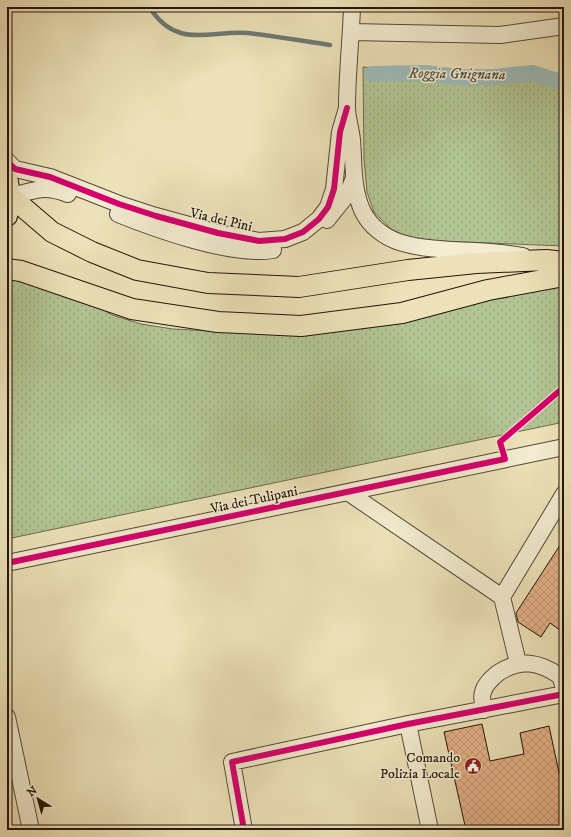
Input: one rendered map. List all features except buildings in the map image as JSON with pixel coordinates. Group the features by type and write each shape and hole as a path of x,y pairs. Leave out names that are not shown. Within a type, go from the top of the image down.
{"main road":[{"path":"7,175 10,196 7,216"},
{"path":"10,196 52,232 92,252 137,270 208,283 299,287 408,270 476,263 555,261"},
{"path":"7,269 21,271 132,309 218,322 301,326 402,313 488,290 564,276"}],"street":[{"name":"Via dei Pini","path":"352,7 347,108 352,138 354,178 357,196 363,212 384,235 420,247 504,252 555,261"},
{"path":"351,32 500,35 564,26"},
{"name":"Via dei Pini","path":"7,162 15,169 50,177 119,204 156,216 218,233 259,241 285,239 303,232 319,219 328,207 334,189 340,132 347,108"},
{"name":"Via dei Pini","path":"10,196 38,188 52,188 148,226 176,234 247,251 269,250 288,247 318,230 334,214 347,194 354,178"},
{"name":"Via dei Tulipani","path":"7,563 564,447"},
{"path":"349,493 502,597 518,663"},
{"path":"502,597 564,494"},
{"path":"484,710 482,692 490,679 507,667 518,663 546,666 560,676 564,688"},
{"path":"244,830 232,762 408,724 564,694"},
{"path":"7,717 31,830"},
{"path":"408,724 430,830"}],"green space":[{"path":"363,67 460,74 538,70 564,79 564,246 437,241 407,237 391,229 374,212 367,192 364,159"},
{"path":"7,276 89,301 112,315 141,324 173,329 248,333 564,283 564,422 7,539"}],"waterway":[{"path":"152,11 162,23 173,30 184,34 208,35 248,33 330,45"},
{"name":"Roggia Gnignana","path":"372,74 426,73 459,77 495,77 532,73 564,83"}],"cycle path":[{"path":"7,161 15,169 50,177 119,204 156,216 218,233 259,241 285,239 303,232 319,219 328,207 334,189 340,132 347,108"},
{"path":"7,563 505,459 500,442 564,387"},
{"path":"244,830 232,762 408,724 564,694"}],"place":[{"name":"Comando Polizia Locale","path":"473,766"}]}
